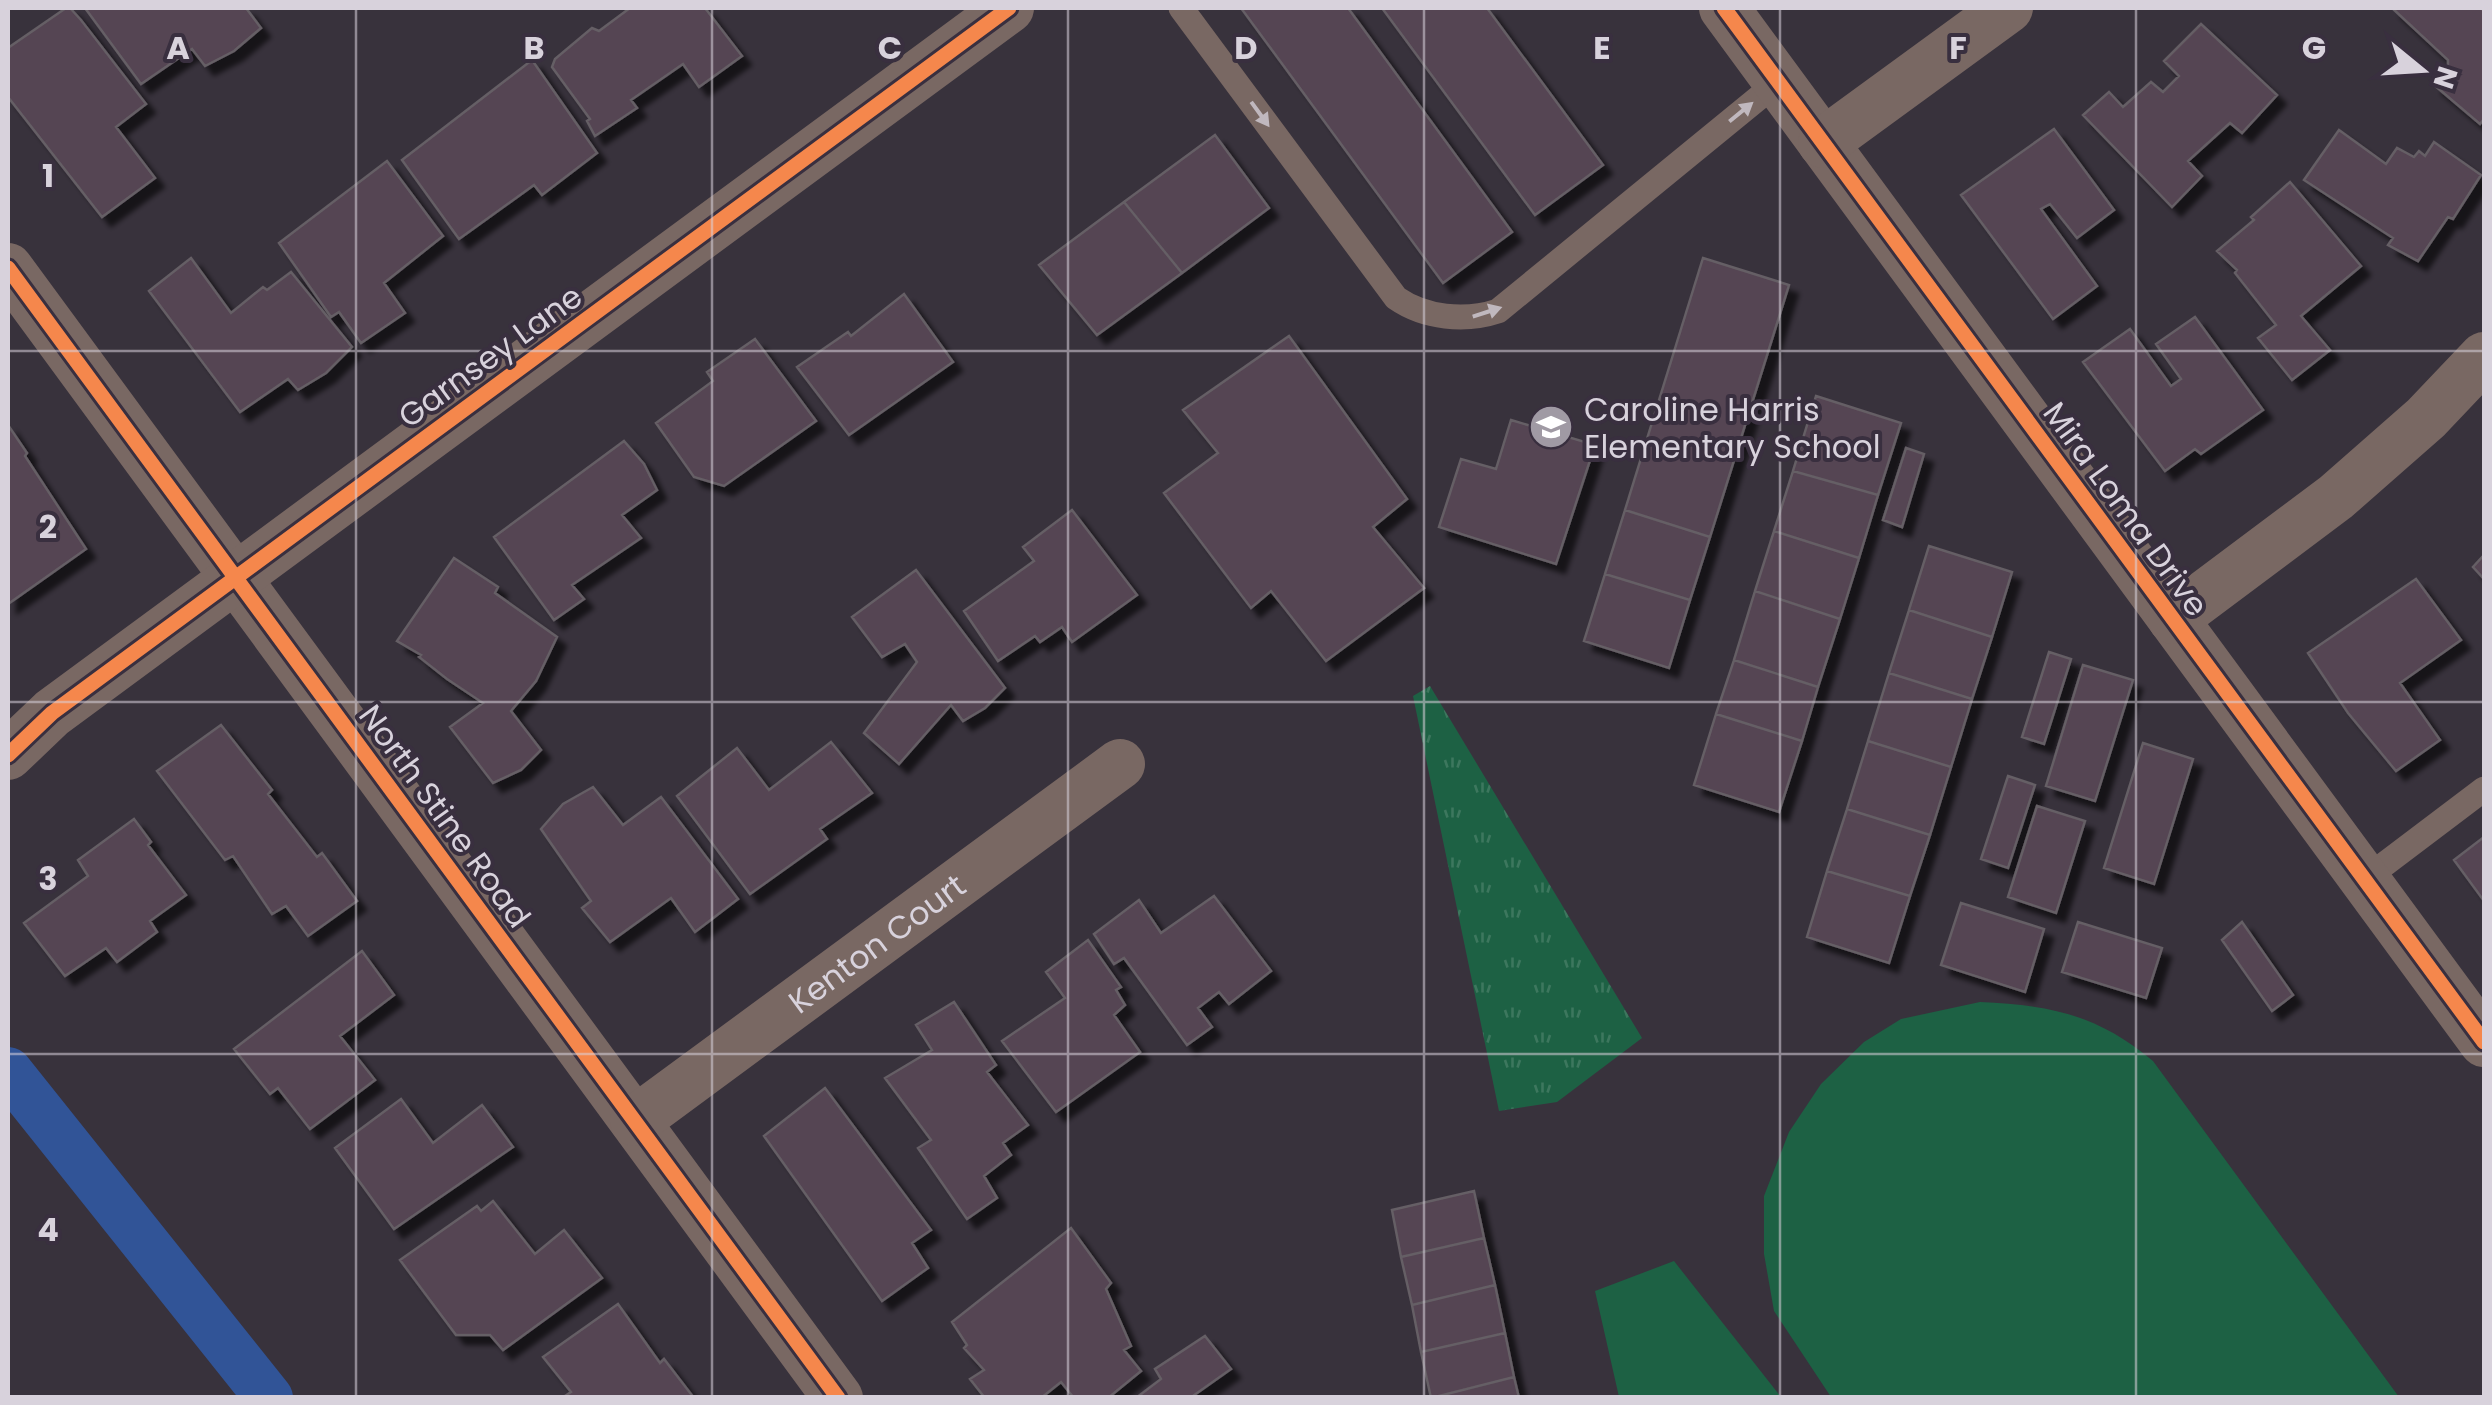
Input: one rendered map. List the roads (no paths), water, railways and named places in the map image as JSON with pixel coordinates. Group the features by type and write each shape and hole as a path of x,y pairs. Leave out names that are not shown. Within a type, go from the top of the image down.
{"street":[{"name":"Garnsey Lane","path":"8,755 52,713 1010,8"},
{"name":"Mira Loma Drive","path":"1724,8 2484,1042"},
{"path":"1823,142 2008,8"},
{"name":"North Stine Road","path":"8,268 838,1398"},
{"path":"2173,619 2336,497 2426,418 2484,357"},
{"name":"Kenton Court","path":"635,1121 1120,764"}],"lane":[{"path":"1182,8 1396,298 1409,307 1453,317 1478,318 1498,311 1778,82"},
{"path":"2365,880 2484,789"}],"waterway":[{"path":"8,1071 269,1398"}],"place":[{"name":"Caroline Harris Elementary School","path":"1551,427"}]}
